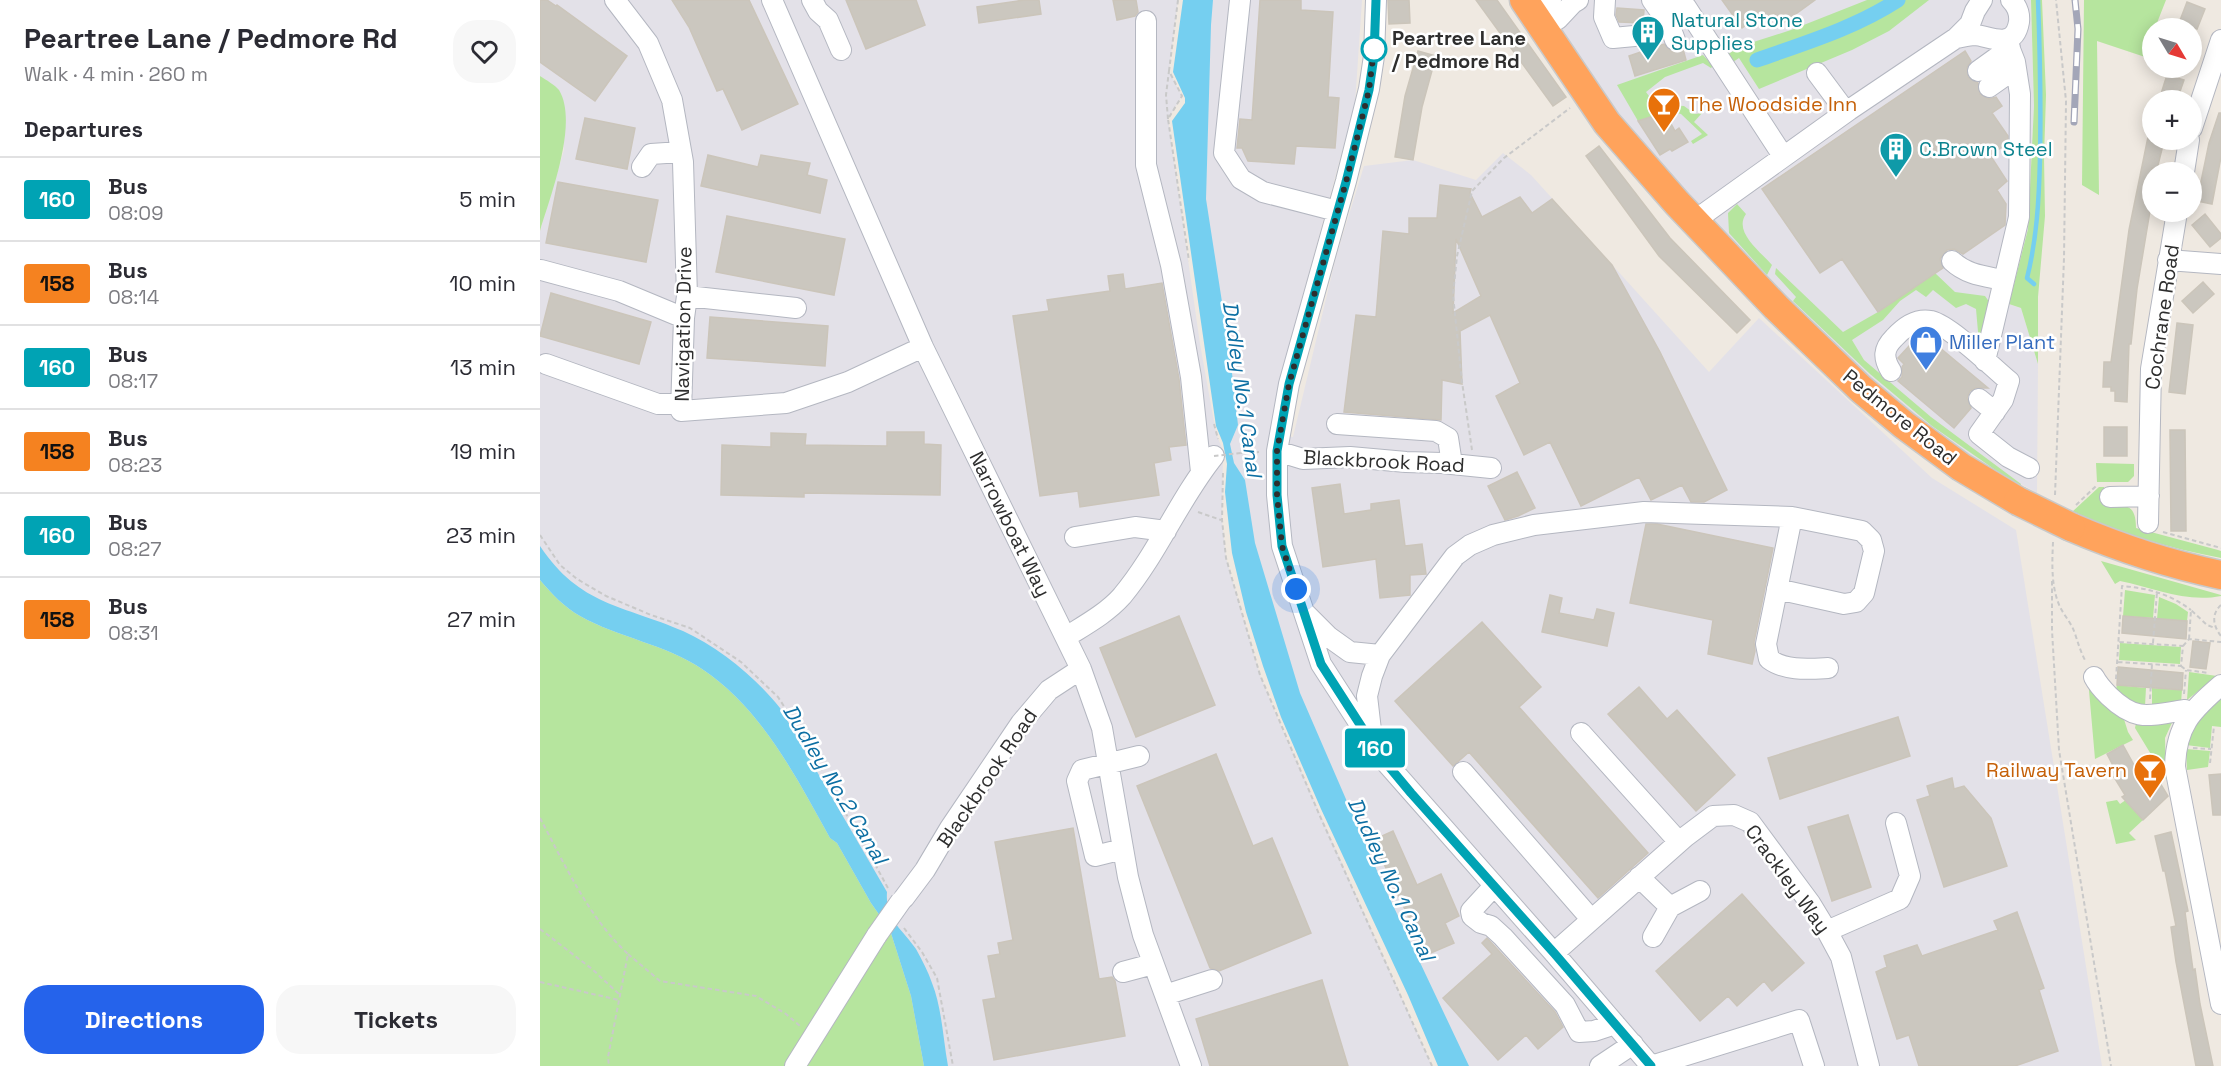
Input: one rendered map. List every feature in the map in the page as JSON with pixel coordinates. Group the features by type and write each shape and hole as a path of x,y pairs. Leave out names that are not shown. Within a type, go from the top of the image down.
{"highway":[{"name":"Pedmore Road","path":"1549,7 1607,123 1694,221 1776,307 1860,389 1941,453 2018,501 2065,524 2154,559 2221,575"}],"street":[{"name":"Navigation Drive","path":"615,0 648,43 672,100 681,152 687,296 684,318 681,411 786,403 848,382 923,347"},
{"name":"Narrowboat Way","path":"772,0 923,347 1081,669 1102,728 1135,906 1153,964 1191,1066"},
{"path":"812,0 818,11 828,20 841,50"},
{"path":"1240,0 1224,153 1241,179 1263,192 1337,211"},
{"path":"1376,0 1374,56 1369,90 1289,384 1277,451 1277,495 1282,546 1321,664 1381,757 1651,1066 1799,1020 1814,1066"},
{"path":"1605,0 1604,17 1613,38 1645,35"},
{"path":"1652,0 1669,24 1676,40"},
{"path":"1694,221 1783,156 1852,113 1956,38 1970,24 1982,0"},
{"path":"2011,0 2016,7 2019,21 2017,28 1984,79 2016,68"},
{"path":"1676,1 1686,8 1783,156"},
{"path":"1146,21 1146,165 1171,265 1191,377 1201,471"},
{"path":"1956,38 1976,35 2008,43"},
{"path":"2202,98 2221,40"},
{"path":"1976,362 2003,280 2019,209 2020,94 2016,68 2008,43"},
{"path":"1817,73 1852,113"},
{"path":"1766,169 1778,167 1841,124 1852,113"},
{"path":"2004,145 2019,167"},
{"path":"642,167 651,154 681,152"},
{"path":"2003,186 2019,209"},
{"name":"Cochrane Road","path":"2153,527 2149,496 2151,369 2175,222"},
{"path":"1997,231 2011,249"},
{"path":"2169,260 2221,264"},
{"path":"1952,261 1973,274 2003,280"},
{"path":"541,270 619,291 684,318"},
{"path":"687,296 796,308"},
{"path":"1891,371 1885,361 1885,352 1889,342 1900,331 1915,322 1931,321 1948,342 2009,381 2003,400 1979,434 2008,457 2029,468"},
{"path":"546,364 658,404 681,404"},
{"path":"1979,399 1995,412"},
{"path":"1337,424 1436,432 1448,438 1458,465"},
{"name":"Blackbrook Road","path":"1277,451 1303,459 1350,457 1491,468"},
{"path":"1066,637 1094,620 1121,597 1166,531 1201,471 1221,454"},
{"path":"2104,491 2149,496"},
{"path":"1372,742 1367,696 1380,655 1455,556 1470,545 1493,535 1534,525 1644,512 1792,517 1862,531 1871,540 1874,551 1864,593 1856,602 1844,604 1777,589"},
{"path":"1792,517 1766,644 1769,658 1776,664 1804,669 1828,668"},
{"path":"1075,537 1135,527 1166,531"},
{"path":"1302,610 1329,637 1350,652 1380,655"},
{"name":"Blackbrook Road","path":"795,1066 898,898 925,870 950,828 1021,723 1049,690 1081,669"},
{"path":"2094,677 2097,685 2129,713 2145,715 2185,710 2191,713"},
{"path":"2221,685 2191,713 2182,728 2176,745 2175,767 2221,1004"},
{"path":"1581,733 1679,842"},
{"path":"1123,849 1095,856 1077,781 1082,770 1139,756"},
{"path":"1463,772 1592,919"},
{"path":"1084,809 1115,804"},
{"name":"Crackley Way","path":"1554,953 1679,842 1713,816 1734,815 1750,822 1810,903 1841,957 1869,1066"},
{"path":"1827,931 1900,899 1910,876 1896,823"},
{"path":"1639,877 1670,907"},
{"path":"1494,886 1476,904 1471,911 1472,916 1480,923 1491,926 1503,937 1565,1005 1579,1032 1594,1031 1616,1024"},
{"path":"1653,937 1670,907 1700,891"},
{"path":"1123,972 1153,964"},
{"path":"1165,995 1212,980"},
{"path":"1600,1066 1632,1044"}],"path":[{"path":"1178,0 1166,95 1189,264"},
{"path":"2054,501 2064,258 2066,101 2056,0"},
{"path":"1168,119 1182,96 1169,71"},
{"path":"1458,465 1470,461 1472,452 1453,295 1457,256 1472,191 1504,158 1570,108"},
{"path":"1214,424 1221,454 1222,520 1226,558 1260,675 1310,794 1432,1066"},
{"path":"1221,454 1241,453"},
{"path":"2104,491 2065,524 2052,569 2052,630 2059,750 2111,1066"},
{"path":"1184,500 1198,512 1222,520"},
{"path":"2153,527 2221,548"},
{"path":"540,535 560,565 577,579 606,596 690,628 741,662 778,697 807,742 889,891 898,898"},
{"path":"2052,569 2055,592 2060,606 2094,677"},
{"path":"2116,674 2122,586 2142,588 2178,600 2207,625 2215,628"},
{"path":"2153,644 2157,592"},
{"path":"2221,605 2217,608 2214,619 2215,628 2221,636"},
{"path":"2181,666 2183,646 2189,639 2191,610"},
{"path":"2189,639 2221,642"},
{"path":"2119,642 2183,646"},
{"path":"2117,662 2181,666 2186,670 2200,672"},
{"path":"2150,708 2152,664"},
{"path":"2185,684 2186,670"},
{"path":"2210,763 2214,726"},
{"path":"540,818 588,904 612,940 660,981 756,996 786,1014 813,1036"},
{"path":"902,924 938,978 953,1066"},
{"path":"540,929 592,969 620,995"},
{"path":"609,1066 608,1057 628,954"},
{"path":"540,982 619,1000"}],"shaded area":[{"path":"540,0 1178,0 1169,71 1182,96 1168,119 1200,344 1216,433 1223,451 1222,520 1226,558 1260,675 1275,712 1432,1066 936,1066 765,708 540,564 540,231 564,150 558,89 540,76"},
{"path":"1199,0 1362,0 1355,104 1285,361 1271,434 1293,437 1336,257 1364,166 1413,160 1476,180 1503,153 1531,175 1709,372 1759,318 1932,478 2016,530 2102,1066 1453,1066 1339,817 1244,548 1205,277"},
{"path":"1533,0 2031,0 2034,106 2028,229 2009,304 2021,308 2038,364 2037,493 2021,484 2018,501 1946,460 1714,244"}],"green space":[{"path":"1867,0 1929,0 1889,31 1852,50 1759,89 1739,58 1730,64 1726,55 1744,45 1791,30"},
{"path":"2031,0 2042,0 2046,95 2045,216 2038,297 2038,364 2021,308 2009,304 2028,229 2034,106"},
{"path":"2084,0 2166,0 2159,18 2142,18 2142,56 2097,41 2099,195 2082,185"},
{"path":"1703,55 1713,66 1711,68 1703,63 1665,77 1646,92 1655,104 1684,106 1695,114 1702,113 1694,122 1708,135 1693,144 1691,141 1702,134 1681,114 1655,109 1654,116 1638,121 1617,85"},
{"path":"540,76 559,90 566,121 561,160 540,231"},
{"path":"1737,204 1746,214 1743,228 1746,235 1772,265 1767,275 1729,233 1728,213"},
{"path":"1776,268 1843,332 1878,312 1935,273 1955,292 1985,296 1990,303 1983,339 1979,343 1976,309 1966,304 1956,308 1933,290 1926,297 1916,290 1900,301 1883,320 1852,340 1864,360 1931,417 2021,484 2020,487 1932,426 1870,374 1793,301 1796,297 1775,274"},
{"path":"2096,463 2134,464 2134,476 2128,482 2097,482"},
{"path":"2099,487 2104,487 2104,504 2123,505 2131,510 2134,514 2136,528 2221,551 2221,558 2145,540 2072,512"},
{"path":"2101,561 2221,596 2195,598 2120,581 2115,584"},
{"path":"540,580 558,600 580,616 610,630 673,653 702,669 723,685 760,724 790,768 830,838 837,843 871,903 890,930 911,996 924,1066 540,1066"},
{"path":"2125,590 2155,595 2153,618 2123,616"},
{"path":"2159,597 2188,612 2187,621 2157,619"},
{"path":"2120,643 2181,647 2180,664 2119,660"},
{"path":"2189,672 2217,676 2187,700"},
{"path":"2088,679 2123,716 2133,740 2095,759"},
{"path":"2117,685 2146,688 2145,706 2132,703 2116,689"},
{"path":"2152,688 2182,690 2181,703 2152,708"},
{"path":"2221,699 2221,727 2212,726 2210,748 2186,745 2192,730 2200,719"},
{"path":"2175,716 2165,738 2166,779 2135,728 2136,723"},
{"path":"2186,749 2210,751 2208,767 2187,770"},
{"path":"2133,795 2143,820 2129,833 2136,840 2116,844 2106,802 2117,800 2120,804"}],"water":[{"path":"1183,0 1213,0 1206,199 1229,347 1238,425 1230,444 1234,463 1245,480 1255,543 1300,693 1381,880 1469,1066 1438,1066 1281,717 1246,612 1232,553 1225,492 1227,464 1223,443 1216,426 1172,121 1185,103 1185,98 1173,72"},
{"path":"540,546 555,566 587,592 604,601 683,631 710,646 748,674 780,708 887,892 887,902 892,917 916,949 927,970 938,1003 948,1066 924,1066 911,996 890,930 871,903 837,843 830,838 790,768 760,724 723,685 688,660 595,624 563,604 540,580"}],"building":[{"path":"540,0 547,0 557,5 627,56 595,101 540,62"},
{"path":"672,0 749,0 798,104 742,130 723,89 717,91 689,27"},
{"path":"846,0 916,0 925,25 866,49"},
{"path":"1039,0 1041,14 979,23 977,7"},
{"path":"1113,0 1136,0 1138,12 1135,16 1117,20"},
{"path":"1260,0 1301,0 1301,10 1333,12 1328,97 1339,98 1335,148 1296,146 1294,164 1248,161 1242,148 1237,148 1240,119 1252,120"},
{"path":"1388,0 1409,0 1410,23 1389,24"},
{"path":"1476,0 1497,0 1566,97 1553,106"},
{"path":"1722,0 1815,0 1782,24 1774,13 1755,27 1752,21 1742,28"},
{"path":"2187,2 2205,9 2201,18 2181,18"},
{"path":"1617,8 1644,10 1643,23 1619,22 1616,15"},
{"name":"Natural Stone Supplies","path":"1664,44 1672,52 1683,49 1686,60 1635,76 1629,56"},
{"path":"1418,51 1436,56 1422,107 1413,160 1395,157 1405,96"},
{"name":"C.Brown Steel","path":"1965,51 1971,61 1967,67 1968,77 1978,83 1980,94 1989,99 1996,97 2002,106 1992,113 2008,136 2008,143 1990,155 2007,181 1997,190 2006,204 2005,225 1963,254 1954,249 1947,250 1940,259 1943,268 1878,312 1842,259 1820,273 1762,189"},
{"path":"2166,78 2184,80 2180,90 2162,90"},
{"name":"The Woodside Inn","path":"1655,110 1669,120 1675,131 1679,128 1688,142 1660,155 1638,121 1654,116"},
{"path":"2219,113 2221,113 2221,157 2212,204 2202,202 2202,177 2209,143"},
{"path":"585,118 635,128 627,169 576,159"},
{"path":"1599,146 1670,238 1750,320 1737,333 1659,256 1586,156"},
{"path":"2145,150 2162,150 2159,162 2143,162"},
{"path":"708,155 758,167 761,155 810,163 807,175 827,180 820,213 701,186"},
{"path":"2142,166 2142,222 2148,222 2131,344 2129,344 2127,402 2115,401 2115,391 2111,391 2111,387 2103,387 2104,362 2111,362 2129,230"},
{"path":"558,182 658,200 646,262 546,243"},
{"path":"1440,185 1471,189 1470,193 1482,217 1520,197 1532,213 1552,199 1612,265 1660,352 1727,490 1704,502 1691,502 1682,485 1651,500 1639,477 1581,506 1550,442 1524,455 1496,396 1520,383 1490,315 1460,331 1462,384 1442,380 1441,420 1344,412 1356,315 1376,317 1383,231 1409,234 1409,218 1437,218","holes":["1456,239 1481,296 1453,313"]},
{"path":"2205,214 2221,234 2221,238 2210,247 2192,225 2196,222 2202,222 2202,217"},
{"path":"727,216 845,239 834,295 716,272"},
{"path":"1123,274 1125,289 1162,283 1179,379 1186,445 1169,447 1171,460 1154,463 1159,495 1080,507 1078,491 1040,496 1013,316 1049,311 1047,300 1110,291 1108,276"},
{"path":"2203,282 2214,294 2193,313 2182,301"},
{"path":"551,293 651,322 639,364 540,336"},
{"path":"710,317 828,326 825,366 707,358"},
{"path":"2177,323 2193,325 2185,394 2169,392"},
{"path":"1927,337 1988,388 1975,388 1970,391 1967,398 1971,408 1954,428 1898,381 1902,377 1904,364 1898,358 1909,346 1915,351"},
{"path":"2104,427 2127,427 2127,456 2104,456"},
{"path":"2170,430 2185,430 2186,531 2171,531"},
{"path":"887,432 924,432 924,444 941,445 940,495 804,493 804,497 721,495 722,445 771,447 771,433 806,434 805,445 887,446"},
{"path":"1517,472 1535,508 1505,520 1488,486"},
{"path":"1340,484 1344,514 1371,510 1371,504 1399,500 1405,546 1422,544 1426,574 1410,575 1410,595 1380,598 1376,559 1323,567 1312,488"},
{"path":"1646,524 1657,524 1773,548 1754,642 1755,651 1752,664 1708,654 1713,620 1630,603"},
{"path":"1550,595 1562,598 1559,613 1594,620 1597,609 1614,613 1607,646 1542,632"},
{"path":"1179,616 1215,705 1136,737 1100,648"},
{"path":"2123,616 2187,621 2186,639 2122,633"},
{"path":"1482,622 1541,687 1519,707 1648,853 1598,898 1469,752 1453,766 1395,701"},
{"path":"2193,641 2210,643 2206,669 2190,667"},
{"path":"2118,667 2183,673 2182,690 2117,685"},
{"path":"1639,687 1667,719 1677,710 1735,775 1696,811 1608,714"},
{"path":"1898,717 1910,756 1780,799 1768,758"},
{"path":"2123,745 2134,765 2145,758 2168,796 2143,820 2122,797 2125,795 2114,777 2118,775 2107,754"},
{"path":"1216,754 1253,846 1272,838 1311,933 1219,971 1210,968 1137,786"},
{"path":"2221,774 2221,815 2213,815 2209,775"},
{"path":"1952,778 1954,789 1964,786 1991,818 2007,866 1944,887 1917,800 1930,796 1927,786"},
{"path":"1848,815 1871,887 1832,901 1808,827"},
{"path":"1073,828 1099,979 1112,977 1115,981 1125,1036 994,1060 983,1000 996,998 988,956 1000,954 998,943 1013,940 995,842"},
{"path":"1393,831 1417,885 1441,874 1459,916 1445,923 1454,943 1426,955 1373,840"},
{"path":"2171,832 2188,911 2185,912 2193,970 2195,969 2213,1066 2196,1066 2176,962 2171,927 2176,926 2155,836"},
{"path":"1742,894 1804,963 1772,991 1764,981 1737,1006 1728,996 1700,1021 1656,971"},
{"path":"2017,912 2044,988 2039,990 2058,1051 2015,1066 1919,1066 1909,1035 1897,1039 1876,972 1887,967 1884,956 1917,945 1922,956 1998,930 1994,921"},
{"path":"1487,938 1555,1012 1563,1027 1538,1049 1526,1035 1498,1060 1443,998 1492,954 1482,943"},
{"path":"1322,980 1348,1066 1210,1066 1196,1019"}],"waterway":[{"path":"1757,60 1847,27 1898,0"},
{"path":"2034,284 2027,278 2035,233 2040,173 2038,0"}],"railway":[{"path":"2074,122 2078,29 2075,0"}],"bus line":[{"name":"160","path":"1376,0 1374,56 1369,90 1346,182 1289,384 1277,451 1277,495 1282,546 1321,664 1381,757 1651,1066"}],"place":[{"name":"Peartree Lane / Pedmore Rd","path":"1374,49"},
{"name":"Natural Stone Supplies","path":"1648,61"},
{"name":"The Woodside Inn","path":"1664,133"},
{"name":"C.Brown Steel","path":"1896,178"},
{"name":"Miller Plant","path":"1926,371"},
{"name":"Railway Tavern","path":"2150,799"}],"route":[{"path":"1296,589 1282,546 1277,495 1277,451 1289,384 1346,182 1369,90 1374,49"}],"water label":[{"name":"Dudley No.1 Canal","path":"1242,389"},
{"name":"Dudley No.2 Canal","path":"835,784"},
{"name":"Dudley No.1 Canal","path":"1391,879"}]}
